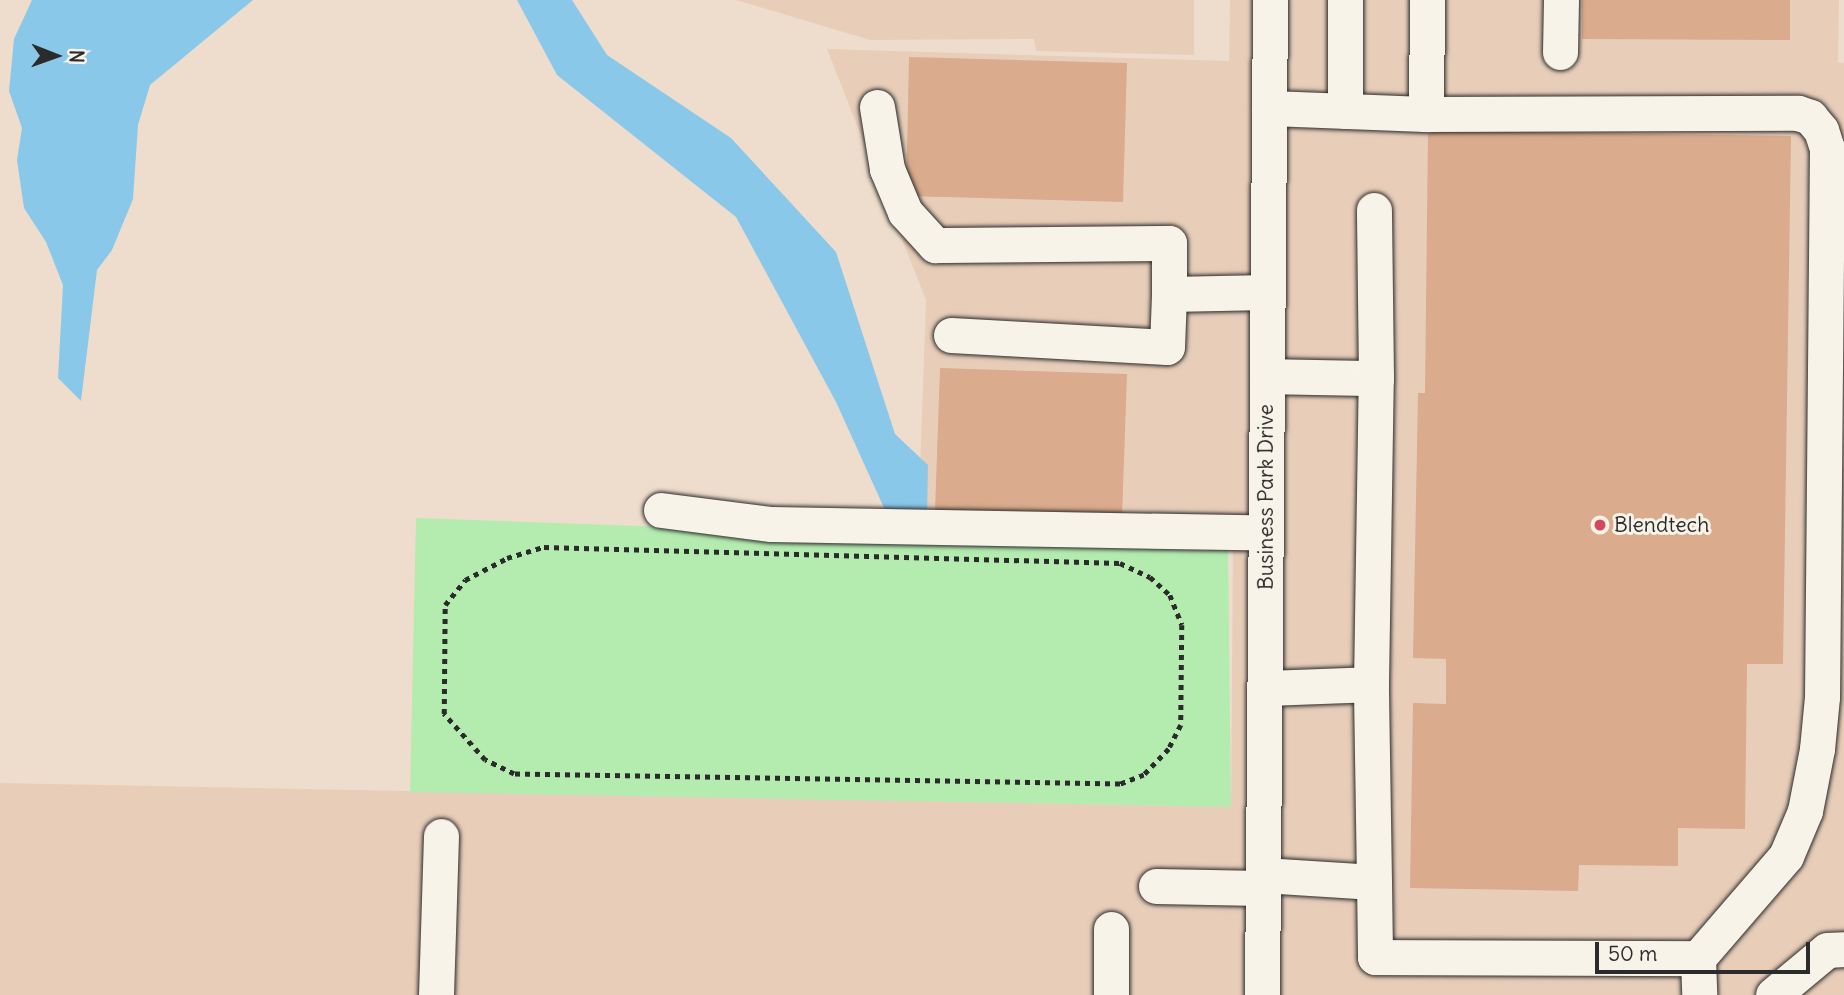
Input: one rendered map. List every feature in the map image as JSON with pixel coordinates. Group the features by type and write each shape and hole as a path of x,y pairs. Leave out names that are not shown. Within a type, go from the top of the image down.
{"street":[{"name":"Business Park Drive","path":"1262,995 1270,0"},
{"path":"1345,0 1345,111"},
{"path":"1426,114 1427,0"},
{"path":"1560,52 1561,0"},
{"path":"877,107 887,169 905,212 935,244 1169,243 1167,347 951,335"},
{"path":"1269,108 1426,114 1798,113 1810,117 1821,130 1826,175 1822,697 1817,749 1805,811 1786,856 1698,958 1699,995"},
{"path":"1374,210 1376,378 1371,684 1375,957 1698,958"},
{"path":"1169,294 1268,292"},
{"path":"1266,376 1376,378"},
{"path":"661,510 771,524 1265,533"},
{"path":"1264,688 1371,684"},
{"path":"436,995 441,836"},
{"path":"1156,886 1374,882"},
{"path":"1111,929 1111,995"},
{"path":"1773,995 1826,950 1844,949"}],"path":[{"path":"544,547 1120,563 1150,577 1170,595 1182,625 1181,725 1169,750 1144,775 1120,784 514,774 485,760 444,714 445,605 466,580 506,558 544,547"}],"shaded area":[{"path":"736,0 1194,0 1194,55 1036,51 1034,39 870,40"},
{"path":"1230,0 1839,0 1838,62 1844,63 1844,995 0,995 0,783 1231,807 1233,533 918,527 926,300 827,49 1229,61"}],"green space":[{"path":"416,518 1228,547 1231,807 410,792"}],"water":[{"path":"32,0 253,0 150,85 138,125 133,199 112,250 97,270 81,401 58,378 63,285 46,242 24,208 17,160 22,128 9,91 14,39"},
{"path":"517,0 572,0 607,55 731,138 836,252 895,434 928,465 927,519 885,510 836,402 736,217 557,75"}],"building":[{"path":"1582,0 1790,0 1790,40 1582,39"},
{"path":"909,57 1127,63 1123,202 906,196"},
{"name":"Blendtech","path":"1428,131 1791,136 1783,664 1747,664 1745,829 1678,828 1678,866 1579,865 1578,891 1410,888 1413,703 1446,704 1446,659 1413,658 1418,393 1425,393"},
{"path":"940,368 1127,374 1122,517 935,512"}],"place":[{"name":"Blendtech","path":"1600,525"}]}
